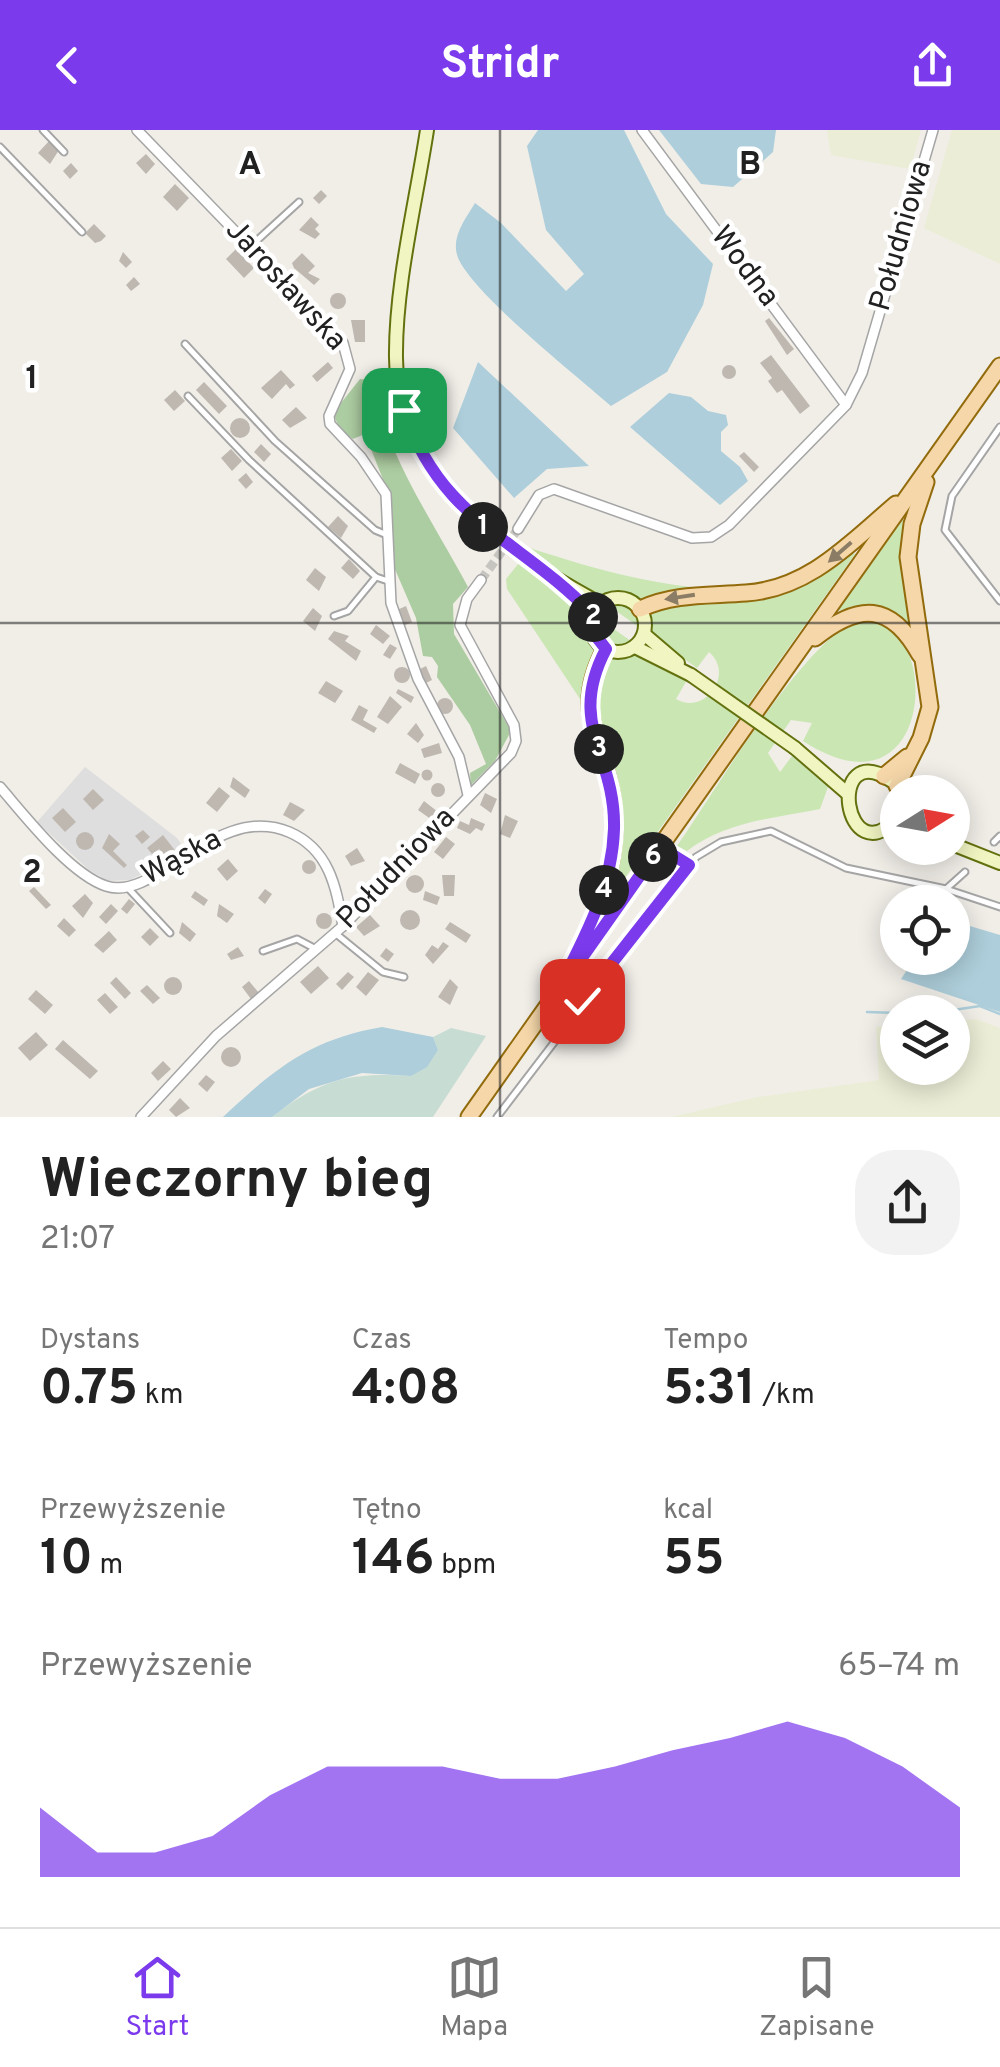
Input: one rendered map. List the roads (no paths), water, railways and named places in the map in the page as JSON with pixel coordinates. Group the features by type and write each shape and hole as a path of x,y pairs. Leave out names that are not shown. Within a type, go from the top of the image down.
{"main road":[{"path":"427,130 398,324 396,367 404,410 420,452 453,500 597,610"},
{"path":"469,1117 1000,366"},
{"path":"899,775 927,722 927,668 908,545 934,460"},
{"path":"597,610 621,598 640,608 693,595 769,589 806,576 914,488"},
{"path":"640,608 644,634 691,675 824,769 847,793"},
{"path":"597,610 592,631 606,649 617,652 634,647 644,634"},
{"path":"800,650 842,618 873,613 903,628 927,668"},
{"path":"634,647 691,675"},
{"path":"555,996 598,909 612,856 612,800 587,702 606,649"},
{"path":"824,769 856,780"},
{"path":"880,779 869,774 856,780 847,793 847,812 859,826 880,828"},
{"path":"970,851 1000,863"}],"street":[{"name":"Jarosławska","path":"138,130 342,343 350,370 329,416 330,424 378,478 386,494 390,536 388,581 418,679 460,757 468,795"},
{"name":"Wodna","path":"642,130 846,405"},
{"name":"Południowa","path":"518,528 539,495 554,488 692,538 712,538 846,405 862,374 933,130"},
{"name":"Południowa","path":"141,1117 216,1036 339,929 506,759 516,741 514,725 460,624 467,599 481,580"},
{"name":"Wąska","path":"0,788 86,876 106,886 127,887 223,834 257,826 278,827 312,845 326,862 339,929"}],"lane":[{"path":"44,130 64,152"},
{"path":"0,147 82,232"},
{"path":"252,245 300,202"},
{"path":"186,344 275,441 375,530 390,536"},
{"path":"188,396 249,460 376,577 388,581"},
{"path":"1000,427 952,496 945,530 1000,601"},
{"path":"334,616 348,611 376,577"},
{"path":"497,1117 689,865 721,842 772,831 846,868 927,885"},
{"path":"660,847 689,865"},
{"path":"950,885 965,872"},
{"path":"127,887 170,933"},
{"path":"970,897 1000,907"},
{"path":"339,929 383,972 404,977"},
{"path":"263,951 300,939 316,950"}],"water":[{"path":"538,130 624,130 666,214 713,264 703,305 667,372 611,406 486,294 456,252 460,230 475,203 501,223 566,291 584,274 546,230 527,146"},
{"path":"659,130 776,130 773,152 733,187 701,184"},
{"path":"478,362 589,466 547,469 514,498 453,428"},
{"path":"669,393 691,397 708,411 726,415 728,425 721,432 721,451 740,467 748,481 720,505 630,427"},
{"path":"970,926 1000,935 1000,1012 970,1002 970,995 949,995 901,979 904,975 970,975"},
{"path":"382,1027 433,1037 438,1050 427,1067 411,1076 362,1073 309,1089 272,1117 223,1117 259,1084 314,1048"}],"waterway":[{"path":"970,1008 980,1006 1000,1014"},
{"path":"867,1012 880,1012"}],"tunnel":[{"path":"481,580 518,529"}]}
